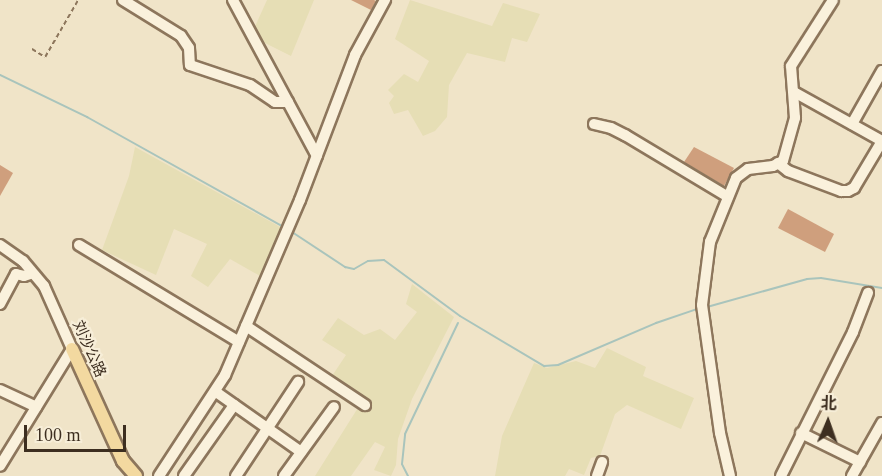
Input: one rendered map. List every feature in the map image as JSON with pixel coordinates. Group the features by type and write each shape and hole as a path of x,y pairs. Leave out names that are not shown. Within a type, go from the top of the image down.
{"main road":[{"name":"刘沙公路","path":"72,349 123,461 136,476"}],"street":[{"path":"123,0 181,36 189,48 190,65 250,85 275,102 288,102"},
{"path":"233,0 317,156"},
{"path":"159,476 216,392 317,156 355,55 385,0"},
{"path":"730,476 720,433 702,305 710,242 736,178 748,169 778,164 783,161 795,118 791,66 832,0"},
{"path":"852,124 882,71"},
{"path":"778,164 789,171 849,191 854,188 882,141 794,92"},
{"path":"594,124 611,128 625,135 728,197"},
{"name":"刘沙公路","path":"0,245 23,261 44,286 72,349"},
{"path":"79,245 239,342"},
{"path":"0,304 16,274 24,276 33,273"},
{"path":"781,476 853,332 868,293"},
{"path":"246,326 365,405"},
{"path":"0,466 72,349"},
{"path":"236,476 298,382"},
{"path":"0,390 36,407"},
{"path":"216,392 301,452"},
{"path":"184,476 234,405"},
{"path":"284,476 334,407"},
{"path":"853,476 882,423"},
{"path":"801,433 860,462"},
{"path":"597,476 602,462"}],"path":[{"path":"32,49 45,57 78,0"}],"shaded area":[{"path":"267,0 314,0 291,56 257,39 253,31"},
{"path":"410,0 492,26 503,3 540,14 527,42 512,38 505,62 467,53 449,85 447,117 435,131 423,136 408,110 394,114 389,103 394,96 388,90 404,74 418,82 429,61 395,39"},
{"path":"135,147 282,228 262,277 230,259 208,287 191,276 207,244 174,229 156,275 102,250 129,176"},
{"path":"412,284 454,317 412,399 398,439 396,465 391,476 374,470 385,447 375,442 351,476 315,476 361,403 330,379 346,355 322,340 338,318 364,335 380,329 395,340 417,312 406,304"},
{"path":"607,348 646,367 643,376 694,398 681,429 627,405 615,414 600,456 591,458 584,475 569,469 565,476 495,476 502,436 534,363 547,368 576,361 595,368"}],"building":[{"path":"351,0 374,0 376,1 371,10"},
{"path":"694,147 734,168 724,186 684,162"},
{"path":"0,165 13,173 0,196"},
{"path":"788,209 834,234 825,252 778,228"}],"waterway":[{"path":"0,75 87,117 282,226"},
{"path":"292,232 345,267 354,269 368,261 384,260 460,316 544,366 558,365 656,323 697,309"},
{"path":"707,307 807,279 821,278 882,288"},
{"path":"408,476 402,464 405,434 458,323"}]}
